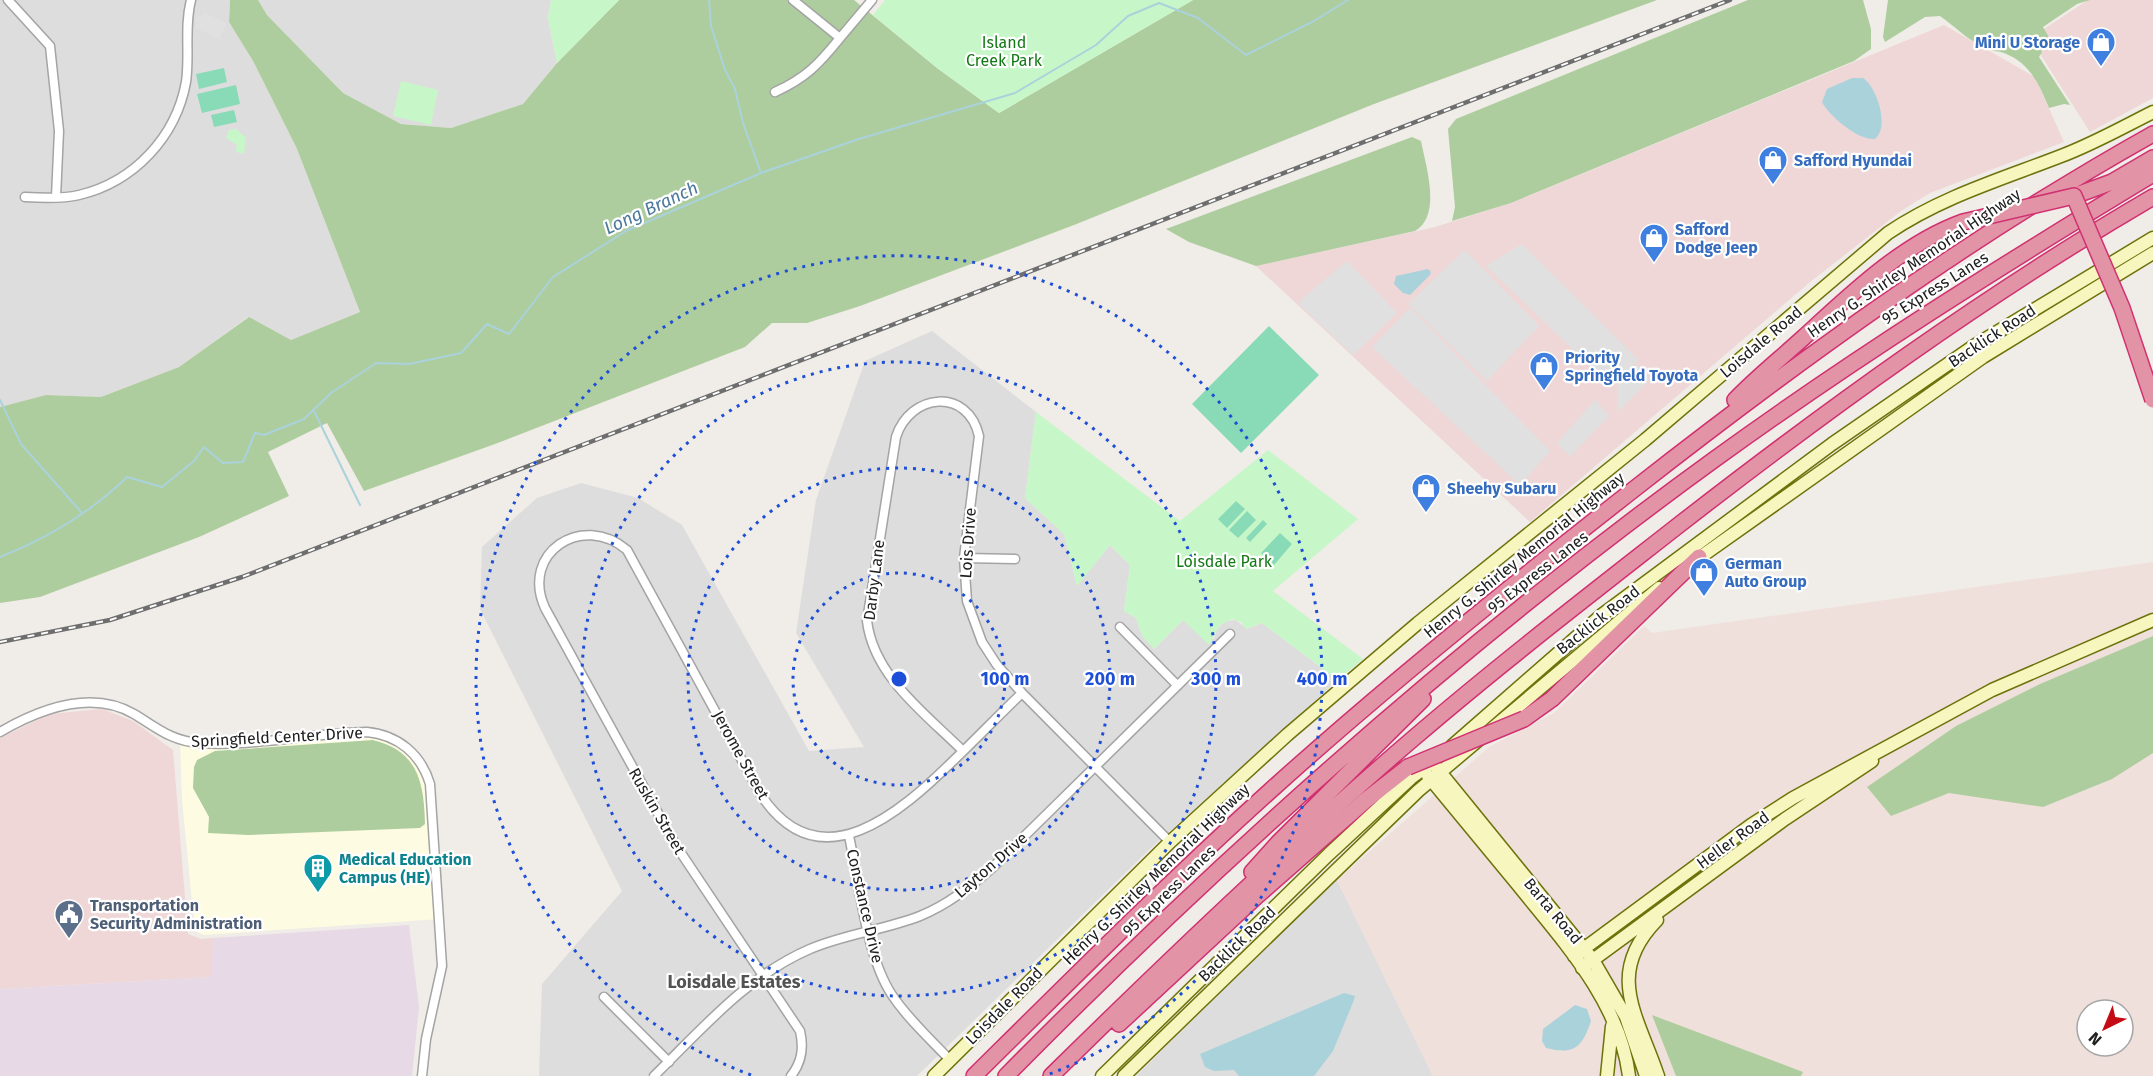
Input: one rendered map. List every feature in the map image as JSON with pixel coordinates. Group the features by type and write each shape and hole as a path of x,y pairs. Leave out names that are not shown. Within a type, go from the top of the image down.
{"highway":[{"name":"Henry G. Shirley Memorial Highway","path":"974,1076 1178,876 1327,741 1485,608 1700,438 1816,351 1943,262 2153,134"},
{"path":"1700,438 1743,392 1835,309 1924,239 1963,222 2074,196 2112,182 2153,158"},
{"name":"95 Express Lanes","path":"1006,1076 1148,934 1255,834 1387,717 1537,594 1713,460 1850,364 2153,174"},
{"path":"2074,196 2133,334 2153,400"},
{"path":"1051,1076 1225,908 1326,815 1467,694 1786,443 1968,314 2153,197"},
{"path":"1064,1076 1258,895 1366,800 1421,766 1524,719 1552,699 1699,557"},
{"path":"1225,908 1278,843 1416,706 1537,594"}],"main road":[{"name":"Loisdale Road","path":"933,1076 1170,842 1287,735 1410,631 1645,440 1888,233 1918,213 1950,198 2076,150 2153,112"},
{"name":"Backlick Road","path":"1102,1076 1421,766 1603,614 1814,458 1974,346 2153,238"},
{"name":"Backlick Road","path":"1124,1076 1326,878 1436,777 1606,630 1699,557 1983,357 2153,253"},
{"name":"Heller Road","path":"1584,958 1784,803 1992,690 2153,620"},
{"name":"Heller Road","path":"1584,958 1688,890 1785,819 1847,780 1903,740"},
{"name":"Barta Road","path":"1421,766 1436,777 1584,958 1619,1005 1639,1049 1646,1076"},
{"path":"1658,1076 1627,990 1631,960 1635,948 1648,929 1688,890"},
{"name":"Barta Road","path":"1584,958 1625,1054 1629,1076"},
{"path":"1619,1005 1640,1028"},
{"path":"1607,1076 1612,1022"}],"street":[{"path":"8,0 47,40 51,49 59,131 56,197"},
{"path":"25,197 56,197 95,190 122,177 144,160 165,135 179,109 186,81 186,31 191,0"},
{"path":"793,0 840,38"},
{"path":"775,92 797,82 816,68 872,0"},
{"name":"Lois Drive","path":"942,401 962,410 972,420 979,436 979,452 965,536 964,558 965,591 977,630 997,665 1022,693 1170,842"},
{"name":"Darby Lane","path":"942,401 930,402 914,409 899,427 867,621 872,647 881,666 963,751"},
{"name":"Jerome Street","path":"565,540 577,535 596,534 616,542 630,554 756,784 774,812 792,826 812,834 849,836"},
{"name":"Ruskin Street","path":"565,540 546,559 540,572 541,599 675,844 800,1031 803,1050 791,1076"},
{"path":"964,558 1015,559"},
{"path":"1120,627 1177,685"},
{"name":"Layton Drive","path":"654,1076 734,998 764,975 810,949 920,916 965,891 992,868 1230,634"},
{"path":"849,836 898,811 1022,693"},
{"name":"Springfield Center Drive","path":"0,732 43,710 101,704 122,708 160,732 180,741 216,743 367,732 385,735 406,747 422,766 432,795 442,951 439,984 426,1039 422,1076"},
{"name":"Constance Drive","path":"849,836 877,964 892,994 950,1060"},
{"path":"604,997 669,1062"}],"shaded area":[{"path":"0,0 230,0 229,22 253,61 297,149 360,312 291,340 248,317 179,367 101,397 46,395 0,407"},
{"path":"258,0 551,0 548,18 557,63 523,104 451,128 401,124 343,93 267,15"},
{"name":"Mini U Storage","path":"2088,0 2153,0 2153,98 2090,132 2030,38"},
{"path":"204,13 227,23 219,39 196,28 196,14 201,17"},
{"path":"1944,25 2035,77 2064,142 1930,193 1901,211 1810,282 1530,522 1256,266 1435,227 1511,203"},
{"path":"1522,244 1639,360 1615,380 1604,379 1486,266"},
{"path":"1465,250 1539,326 1487,381 1408,304"},
{"path":"1347,261 1397,313 1353,355 1299,304 1303,298"},
{"path":"1410,308 1550,451 1520,485 1372,347"},
{"path":"932,331 1036,412 1025,498 1064,534 1077,585 1110,545 1130,565 1124,611 1136,618 1140,630 1154,649 1183,620 1214,639 1217,629 1225,621 1236,620 1247,629 1262,623 1338,680 1151,848 917,1076 539,1076 542,984 622,891 480,609 482,547 537,498 581,483 638,498 682,525 809,751 864,747 796,633 816,500 865,361"},
{"path":"1637,364 1650,379 1620,410 1617,408 1617,383"},
{"path":"1595,400 1609,416 1570,457 1557,443"},
{"path":"2153,562 2153,1076 1433,1076 1337,880 1489,747 1554,713 1644,626 1652,633"},
{"path":"102,709 133,721 173,750 188,934 201,939 213,938 212,977 0,989 0,738 50,714"},
{"path":"385,735 416,757 431,795 440,919 204,935 195,931 182,800 180,741"},
{"path":"1337,880 1433,1076 1136,1076 1326,889"},
{"path":"409,925 419,1007 412,1076 0,1076 0,989 211,977 213,938"}],"green space":[{"path":"230,0 258,0 267,15 343,93 401,124 451,128 523,104 557,63 619,0 854,0 937,68 999,113 1193,0 1657,0 1374,104 1074,225 860,306 807,323 772,323 745,347 495,444 364,491 327,423 268,452 289,496 199,537 40,597 0,603 0,407 46,395 101,397 179,367 249,317 291,340 360,312 297,149 253,61 229,22"},
{"path":"551,0 619,0 557,63 548,18"},
{"name":"Island Creek Park","path":"885,0 1193,0 999,113 937,68 873,15"},
{"path":"1748,0 1863,0 1871,29 1871,49 1854,61 1511,203 1452,221 1455,207 1448,129 1456,119"},
{"path":"1888,0 2090,0 2077,4 2043,27 2050,39 2039,47 2042,52 2039,57 2070,105 2064,104 2049,108 2037,83 2021,62 1973,42 1940,16 1925,17 1885,42 1883,37"},
{"path":"224,68 227,82 199,89 196,74"},
{"path":"401,81 438,90 431,125 393,116"},
{"path":"236,85 240,104 202,113 197,94"},
{"path":"234,110 237,122 214,127 211,115"},
{"path":"236,129 246,138 244,154 236,152 237,145 226,138 229,130"},
{"path":"1412,137 1421,141 1430,190 1428,214 1423,224 1415,231 1256,266 1189,242 1166,229"},
{"path":"1269,326 1319,375 1241,453 1192,404"},
{"name":"Loisdale Park","path":"1036,412 1180,521 1268,450 1358,519 1273,591 1363,659 1338,680 1262,623 1246,629 1241,622 1232,619 1220,625 1209,645 1183,620 1154,649 1142,636 1136,618 1124,611 1130,565 1110,545 1077,586 1064,534 1025,498"},
{"path":"1236,501 1245,509 1227,528 1218,519"},
{"path":"1247,511 1256,520 1238,538 1229,530"},
{"path":"1263,520 1267,524 1250,542 1246,538"},
{"path":"1280,533 1292,544 1274,565 1261,553"},
{"path":"2153,636 2153,753 2112,779 2043,807 1949,793 1891,816 1867,787 1956,726 2040,684"},
{"path":"373,740 400,752 416,770 423,795 424,809 425,824 420,828 248,835 208,833 209,817 193,788 194,767 197,760 215,751"},
{"path":"1652,1015 1803,1072 1801,1076 1676,1076"}],"water":[{"path":"1852,78 1863,78 1877,98 1881,126 1875,139 1868,139 1845,127 1822,102 1827,89"},
{"path":"1428,269 1431,272 1430,275 1410,295 1403,293 1394,284 1396,276"},
{"path":"1344,993 1355,996 1354,1000 1333,1051 1314,1076 1239,1076 1234,1070 1214,1071 1205,1067 1200,1054"},
{"path":"1575,1005 1587,1009 1591,1021 1584,1038 1570,1050 1546,1048 1542,1041 1543,1029"}],"waterway":[{"path":"709,0 711,26 725,70 735,89 743,123 761,173"},
{"name":"Long Branch","path":"0,557 34,542 83,513 127,477 162,487 194,461 204,447 223,463 243,462 255,433 264,435 304,419 331,393 376,363 409,364 461,353 487,324 509,334 553,277 626,231 761,173 859,139 1015,93 1096,45 1128,16 1159,3 1198,18 1246,55 1314,21 1348,0"},
{"path":"0,400 21,444 82,513"},
{"path":"314,411 360,505"}],"railway":[{"path":"0,642 110,620 242,577 1730,0"}],"place":[{"name":"Mini U Storage","path":"2101,68"},
{"name":"Safford Hyundai","path":"1773,186"},
{"name":"Safford Dodge Jeep","path":"1654,264"},
{"name":"Priority Springfield Toyota","path":"1544,392"},
{"name":"Sheehy Subaru","path":"1426,514"},
{"name":"German Auto Group","path":"1704,598"},
{"name":"Medical Education Campus (HE)","path":"318,894"},
{"name":"Transportation Security Administration","path":"69,940"}],"district":[{"name":"Loisdale Estates","path":"734,982"}]}
